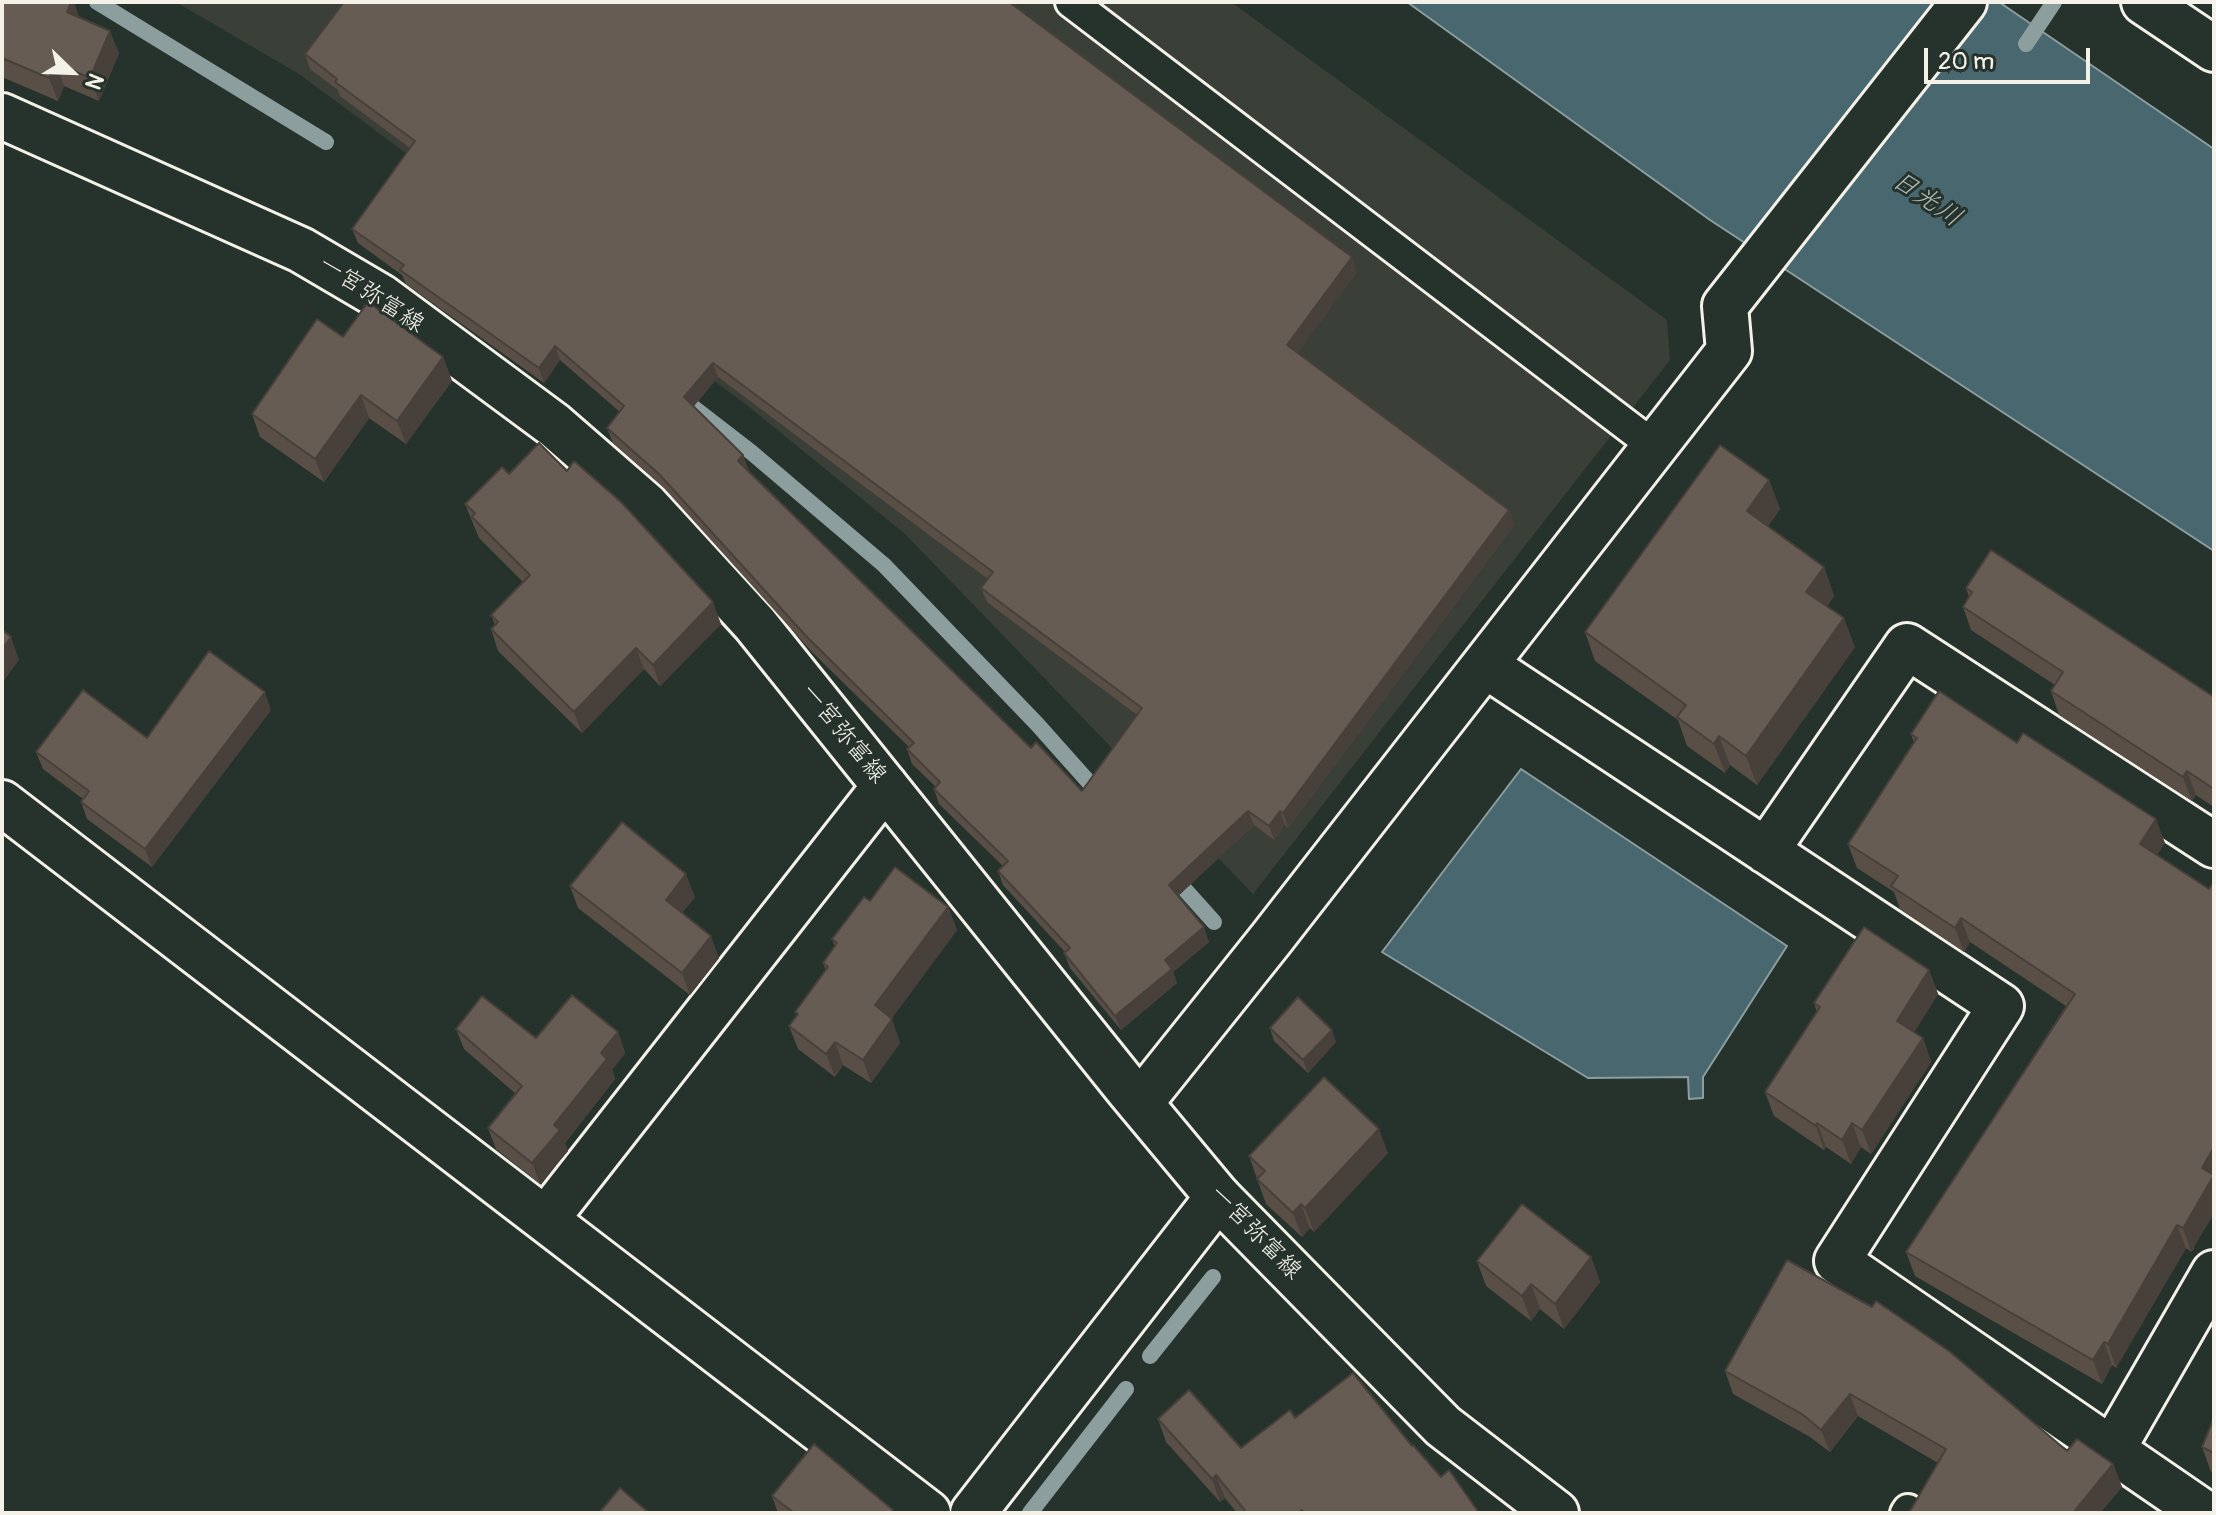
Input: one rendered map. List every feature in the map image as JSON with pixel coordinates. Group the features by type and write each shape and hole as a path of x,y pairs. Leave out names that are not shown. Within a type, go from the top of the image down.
{"street":[{"path":"1140,1103 1729,351 1725,306 1964,2"},
{"path":"2144,2 2214,49"},
{"name":"一宮弥富線","path":"2,116 301,250 381,297 533,409 646,505 755,624 1218,1197 1443,1426 1556,1513"},
{"path":"1766,851 1907,646 2214,845"},
{"path":"1485,665 2001,1006 1837,1261 2204,1513"},
{"path":"546,1219 885,786"},
{"path":"2,803 928,1513"},
{"path":"973,1513 1218,1197"},
{"path":"2112,1450 2214,1273"}],"lane":[{"path":"1071,2 1654,446"}],"shaded area":[{"path":"176,2 1231,2 1667,320 1670,360 1253,894 905,534 748,406 299,74"}],"water":[{"name":"日光川","path":"1407,2 1999,2 2214,149 2214,551 1710,220"},
{"path":"1521,769 1787,946 1703,1077 1703,1098 1689,1099 1688,1077 1588,1078 1382,952"}],"building":[{"path":"2,2 71,2 67,12 110,31 90,78 56,63 49,78 2,58"},
{"path":"344,2 1009,2 1352,257 1287,345 1509,510 1283,813 1280,811 1269,826 1248,811 1169,885 1204,927 1165,960 1172,969 1115,1016 1064,953 1070,948 998,871 1008,861 934,789 940,782 907,749 914,743 807,637 659,474 607,428 624,406 555,346 539,368 400,270 404,265 352,229 415,141 335,82 337,79 305,54","holes":["713,363 993,572 981,588 1142,708 1082,791 1036,742 1031,748 738,461 743,455 684,397"]},
{"path":"368,302 443,357 397,421 361,395 315,459 252,414 317,319 343,337"},
{"path":"539,443 567,471 574,461 621,502 713,602 653,665 636,648 574,712 491,629 498,622 491,615 530,575 472,517 475,513 465,504 502,467 509,474"},
{"path":"1720,445 1769,480 1747,511 1824,567 1806,592 1844,618 1746,756 1719,736 1714,744 1677,717 1686,705 1585,632"},
{"path":"1991,550 2214,697 2214,789 2187,771 2183,777 2051,691 2063,672 1963,607 1972,592 1966,588"},
{"path":"2,630 11,637 2,649"},
{"path":"209,651 265,692 145,849 81,802 89,791 36,752 83,690 147,738"},
{"path":"1939,691 2017,743 2023,733 2156,819 2140,844 2209,889 2214,882 2214,1147 2202,1168 2214,1175 2183,1228 2177,1225 2108,1344 2104,1342 2093,1360 1906,1252 2075,994 1961,918 1955,928 1891,886 1898,876 1848,844 1917,738 1911,734"},
{"path":"622,822 686,874 666,900 711,936 682,973 570,886"},
{"path":"895,867 948,907 875,1005 892,1019 863,1060 835,1042 826,1054 789,1026 798,1014 795,1012 828,967 823,963 837,943 832,939 864,897 870,901"},
{"path":"1864,927 1929,970 1897,1021 1923,1038 1862,1130 1852,1123 1842,1140 1765,1092 1820,1007 1814,1003"},
{"path":"572,995 618,1032 601,1053 607,1059 554,1125 560,1130 532,1163 488,1128 522,1086 456,1029 482,996 536,1038"},
{"path":"1298,997 1332,1030 1303,1060 1270,1028"},
{"path":"1324,1077 1379,1129 1305,1208 1301,1204 1293,1213 1257,1179 1265,1171 1249,1156"},
{"path":"1522,1204 1591,1257 1555,1304 1531,1284 1522,1296 1477,1261"},
{"path":"1787,1260 1872,1307 1876,1301 1949,1351 2067,1451 2077,1439 2113,1464 2073,1513 1909,1513 1946,1449 1850,1394 1821,1430 1802,1414 1725,1371"},
{"path":"1353,1373 1441,1477 1449,1470 1479,1513 1304,1513 1302,1510 1298,1513 1247,1513 1216,1475 1212,1479 1158,1419 1189,1390 1241,1448 1290,1410 1295,1418"},
{"path":"2214,1418 2214,1453 2202,1447"},
{"path":"814,1444 893,1510 890,1513 794,1513 772,1496"},
{"path":"620,1488 649,1513 599,1513"}],"waterway":[{"path":"97,2 326,142"},
{"path":"2026,44 2054,2"},
{"path":"685,401 751,452 884,565 1037,724 1102,797"},
{"path":"1171,874 1214,922"},
{"path":"1150,1356 1213,1277"},
{"path":"1030,1513 1126,1389"}]}
